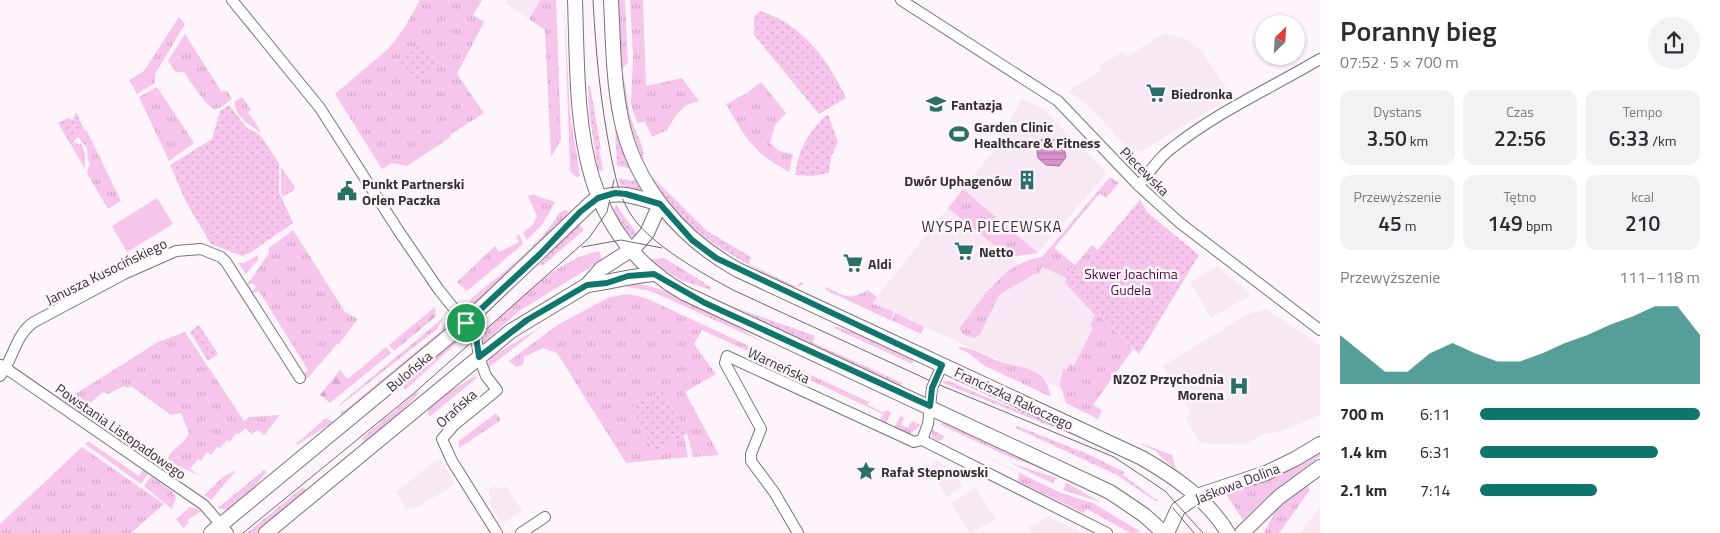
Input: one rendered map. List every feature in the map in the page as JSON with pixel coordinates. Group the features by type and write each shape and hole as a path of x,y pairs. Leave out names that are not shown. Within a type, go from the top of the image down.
{"main road":[{"path":"575,0 578,86 583,136 598,198 611,224 630,251 654,274 705,303 930,406 1110,492 1144,515 1165,533"},
{"name":"Franciszka Rakoczego","path":"611,0 614,65 621,120 627,142 648,188 692,240 716,258 783,292 1142,458 1163,470 1197,496 1228,533"},
{"path":"266,533 479,357 527,320 587,285 601,269 630,251 646,235 660,204 626,194 615,193 598,198"},
{"name":"Bulońska","path":"220,530 466,323 540,254 580,212 598,198"},
{"path":"587,285 607,283 628,276 654,274"},
{"name":"Jaśkowa Dolina","path":"1165,533 1178,509 1197,496 1266,473 1295,460 1320,444"},
{"name":"Jaśkowa Dolina","path":"1242,533 1294,484 1320,467"},
{"path":"1258,533 1265,511"}],"street":[{"path":"232,0 320,108 398,230 476,336 479,357"},
{"name":"Piecewska","path":"901,0 1058,101 1139,186 1180,223 1320,330"},
{"path":"1139,186 1158,160 1172,148 1242,102 1271,89 1320,60"},
{"name":"Janusza Kusocińskiego","path":"2,370 23,330 34,322 124,274 175,251 197,248 217,255 226,262 300,378"},
{"name":"Warneńska","path":"798,533 774,492 751,461 751,454 761,429 725,363 727,356 914,442 922,440 1106,533"},
{"name":"Orańska","path":"479,357 486,376 497,390 454,425 442,439 452,460 498,533"},
{"path":"922,440 928,424 932,388 942,365"},
{"name":"Powstania Listopadowego","path":"2,370 204,505 220,530"},
{"path":"521,533 545,517"}],"shaded area":[{"path":"507,0 540,0 529,19 505,3"},
{"path":"1165,33 1186,39 1202,51 1231,97 1140,152 1126,146 1085,102 1068,91 1101,71 1099,66 1123,52 1126,57"},
{"path":"1021,99 1042,108 1107,173 1038,253 963,189 999,144"},
{"path":"1044,138 1056,141 1064,149 1066,157 1059,166 1046,165 1038,158 1036,143"},
{"path":"948,208 1021,266 1029,262 1071,268 1065,283 1097,317 1099,315 1133,349 1094,403 872,303"},
{"path":"1217,266 1251,295 1211,318 1190,283"},
{"path":"1267,309 1320,346 1320,415 1283,431 1263,434 1244,445 1200,443 1185,417 1191,414 1163,366 1248,314"},
{"path":"438,459 442,461 455,484 420,506 406,509 396,492"},
{"path":"934,460 951,468 963,486 947,497 930,471"},
{"path":"495,486 501,489 506,486 522,511 505,522 501,522 488,501 493,498 489,496 489,489"},
{"path":"976,488 996,519 970,533 951,504"},
{"path":"1320,507 1320,533 1300,533"},
{"path":"1049,516 1082,533 1032,533 1028,527"}],"green space":[{"path":"420,0 482,0 473,15 484,22 457,74 484,113 407,166 392,163 382,169 335,94 389,48 405,27"},
{"path":"540,0 556,0 561,140 551,157 545,30 529,19"},
{"path":"564,0 570,113 580,176 576,177 570,171"},
{"path":"618,0 625,0 628,62 621,70"},
{"path":"630,0 643,0 646,86 682,78 699,101 686,105 676,115 667,130 652,137 645,122 637,123 631,104 633,57"},
{"path":"760,11 789,25 812,45 831,70 846,98 819,114 754,35 754,17"},
{"path":"179,17 185,24 155,74 155,83 137,94 129,80 144,71"},
{"path":"185,34 221,91 227,91 232,99 219,108 215,109 207,104 184,72 176,72 168,61"},
{"path":"419,45 438,63 416,85 398,66"},
{"path":"621,70 629,110 642,147 643,161 627,116"},
{"path":"761,82 786,113 775,125 770,143 779,151 793,154 789,172 767,158 751,144 726,104 747,93"},
{"path":"588,86 590,86 601,149 599,149 603,170 598,171 589,110"},
{"path":"157,87 194,143 169,161 139,97"},
{"path":"242,97 251,110 248,112 262,133 244,120 237,111 235,101"},
{"path":"229,105 246,127 260,135 279,163 279,192 293,223 250,253 242,256 211,244 186,202 170,165 212,139 220,111"},
{"path":"76,112 84,129 71,145 58,123 68,118 73,120"},
{"path":"828,114 838,142 831,157 829,173 812,176 795,175 796,166 806,141 815,127"},
{"path":"616,126 631,168 617,166"},
{"path":"84,129 87,131 121,201 108,209 87,173 90,162 88,162 87,148 78,137"},
{"path":"75,142 79,145 81,143 85,154 85,169 71,145"},
{"path":"281,167 295,187 294,190 283,197 281,192"},
{"path":"648,173 707,231 751,257 749,264 797,287 793,288 749,265 712,242 678,213"},
{"path":"1110,177 1119,183 1106,198 1100,193 1054,248 1075,265 1092,245 1098,250 1079,272 1071,268 1067,278 1042,267 1039,273 1034,274 999,295 980,334 975,338 964,335 959,329 994,284 1016,266 1028,260 1042,257"},
{"path":"618,178 632,181 636,179 641,191 620,185"},
{"path":"963,189 1038,253 1009,257 948,208"},
{"path":"534,195 555,202 542,225 527,240 523,232 533,225 537,216 528,196"},
{"path":"157,198 173,224 127,252 112,226"},
{"name":"Skwer Joachima Gudela","path":"1140,200 1147,212 1199,255 1139,354 1099,315 1097,317 1065,283 1071,268 1079,272"},
{"path":"616,205 638,235 627,236 613,210"},
{"path":"566,210 569,212 520,266 489,294 467,307 472,298 531,248 542,237 560,212"},
{"path":"578,223 584,230 542,266 540,264"},
{"path":"293,230 345,312 358,319 339,344 307,379 304,373 308,370 259,291 253,293 252,291 256,288 253,283 247,285 269,253 269,248"},
{"path":"519,234 523,244 467,291 457,282 495,246 499,252 519,242 516,236"},
{"path":"599,251 602,260 519,311 483,344 484,332 523,295 566,264 582,256"},
{"path":"258,255 258,260 246,274 238,263 244,263"},
{"path":"664,258 687,272 681,280 647,260"},
{"path":"687,272 711,287 711,290 681,280"},
{"path":"627,283 642,284 678,296 698,305 765,343 651,291 628,287"},
{"path":"826,287 847,296 856,295 868,290 877,297 872,303 894,312 890,320 826,290"},
{"path":"630,294 648,299 869,402 868,405 884,413 886,410 891,412 886,424 880,421 883,414 702,330 694,344 716,374 685,392 719,455 693,457 687,434 662,391 630,408 655,452 684,436 688,457 626,463 557,353 543,348 524,357 523,365 516,367 509,361 559,324 610,297"},
{"path":"435,307 436,316 394,351 389,345"},
{"path":"734,307 815,336 812,342 902,383 901,386"},
{"path":"895,313 924,327 921,334 891,320"},
{"path":"1095,315 1097,317 1099,315 1133,349 1093,405 1102,410 1098,419 1066,403 1060,384 1063,369 1067,370 1069,364 1074,366 1093,328 1090,326"},
{"path":"451,317 448,327 342,415 340,412 345,410 440,332"},
{"path":"443,318 437,329 338,407 341,403"},
{"path":"199,325 218,354 208,361 190,332"},
{"path":"542,326 488,368 489,358"},
{"path":"835,326 913,362 912,364 834,328"},
{"path":"835,326 869,338 914,359 913,362"},
{"path":"463,330 470,331 405,390 400,384"},
{"path":"185,332 244,421 249,417 280,415 264,435 258,430 252,434 245,428 239,434 236,433 230,442 227,440 220,448 217,447 211,455 207,452 201,461 198,459 190,469 198,475 168,459 189,433 181,413 171,415 131,386 128,388 124,386 108,394 103,392 87,406 74,395 158,342"},
{"path":"386,347 391,353 330,403 320,395 340,370 348,379"},
{"path":"958,348 972,349 998,361 1037,373 1045,380 1051,397 983,365 970,354"},
{"path":"473,377 478,377 429,417 428,409 443,396"},
{"path":"944,381 949,381 1089,440 943,383"},
{"path":"418,391 419,393 396,417 365,443 362,438"},
{"path":"662,391 687,434 655,452 630,408"},
{"path":"496,413 501,420 459,448 459,441"},
{"path":"900,416 904,418 901,425 908,428 912,421 921,425 910,434 894,428"},
{"path":"326,418 333,422 296,444"},
{"path":"946,422 1042,467 1012,458 939,424"},
{"path":"1017,426 1090,455 1124,472 1123,475 1155,499 1158,499 1157,502 1117,475 1016,428"},
{"path":"932,430 1061,493 1093,503 1141,532 1130,533 1087,509 1083,513 1018,481 1019,473 944,436 942,440 937,441 932,436"},
{"path":"88,441 139,476 143,470 148,474 141,484 85,444"},
{"path":"1138,442 1172,455 1176,470 1155,451"},
{"path":"82,447 164,504 131,533 0,533 0,524"},
{"path":"1320,453 1320,456 1272,493 1243,520 1226,494 1262,482"},
{"path":"1009,462 1059,479 1055,479 1053,483 1056,485"},
{"path":"264,470 266,472 252,490 227,510 218,508"},
{"path":"234,471 211,500 204,495 224,476"},
{"path":"151,476 173,492 176,498 172,509 144,486"},
{"path":"1062,481 1067,483 1100,502 1063,490 1066,483"},
{"path":"1306,484 1310,490 1279,533 1264,533 1278,507"},
{"path":"303,487 307,491 257,533 247,533"},
{"path":"190,507 202,511 187,520 189,523 183,528 176,519"}],"tram line":[{"path":"593,0 601,94 616,178 621,195 629,211 634,219 654,239 694,268 733,290 935,383 1114,457 1165,491 1203,533"},
{"path":"243,533 413,394 589,238 607,212 614,180"},
{"path":"582,247 621,240 662,248"},
{"path":"1173,508 1194,533"}],"place":[{"name":"Biedronka","path":"1156,93"},
{"name":"Fantazja","path":"936,104"},
{"name":"Garden Clinic Healthcare & Fitness","path":"959,134"},
{"name":"Dwór Uphagenów","path":"1027,180"},
{"name":"Punkt Partnerski Orlen Paczka","path":"347,191"},
{"name":"Netto","path":"964,251"},
{"name":"Aldi","path":"853,263"},
{"name":"NZOZ Przychodnia Morena","path":"1239,386"},
{"name":"Rafał Stepnowski","path":"866,471"}],"district":[{"name":"WYSPA PIECEWSKA","path":"992,226"}],"route":[{"path":"615,193 626,194 660,204 692,240 716,258 801,300 942,365 932,388 930,406 684,293 654,274 628,276 607,283 587,285 527,320 479,357 476,336 466,323 540,254 580,212 598,198 615,193"}]}
